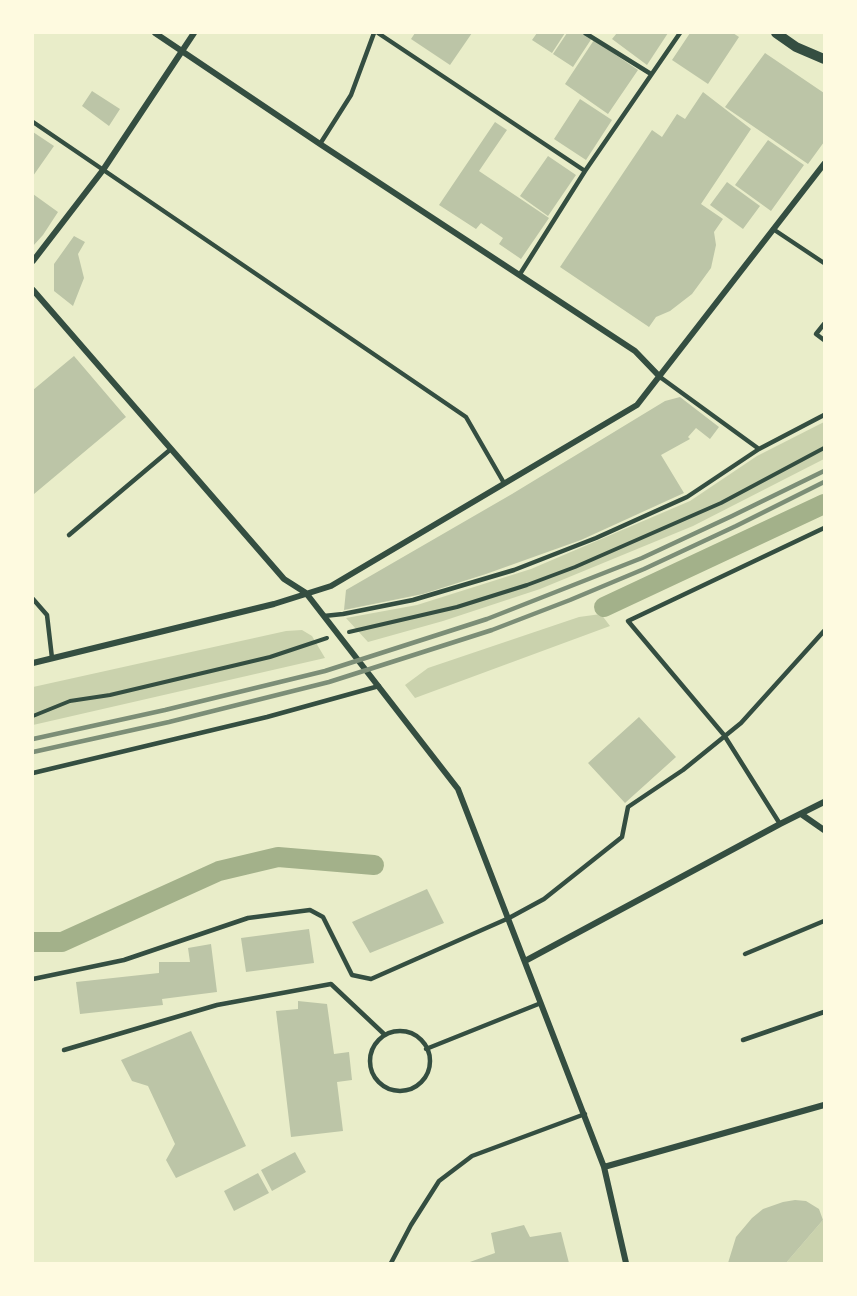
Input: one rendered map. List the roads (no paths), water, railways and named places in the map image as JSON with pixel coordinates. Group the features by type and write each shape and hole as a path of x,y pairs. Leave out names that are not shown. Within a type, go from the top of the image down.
{"street":[{"path":"155,33 635,351 660,376"},
{"path":"33,261 103,170 194,33"},
{"path":"776,33 796,47 824,59"},
{"path":"33,663 274,604 331,586 637,405 824,164"},
{"path":"33,290 284,579 306,593 458,789 604,1167 627,1263"},
{"path":"525,961 824,802"},
{"path":"801,814 824,830"},
{"path":"604,1167 824,1105"}],"lane":[{"path":"320,144 351,95 376,33 585,171"},
{"path":"585,33 651,74"},
{"path":"520,274 585,171 680,33"},
{"path":"33,122 466,417 504,483"},
{"path":"773,229 824,263"},
{"path":"824,324 816,334 824,340"},
{"path":"660,376 759,448"},
{"path":"324,616 413,600 514,570 596,538 687,497 759,448 824,415"},
{"path":"69,535 171,449"},
{"path":"780,824 724,735 628,621 824,528"},
{"path":"33,599 47,615 52,658"},
{"path":"33,979 124,960 248,918 310,910 323,917 352,975 371,979 509,918 544,899 622,837 628,807 683,770 741,723 824,631"},
{"path":"33,773 267,717 379,686"},
{"path":"745,954 824,921"},
{"path":"64,1050 217,1005 332,984 384,1034"},
{"path":"426,1049 541,1003"},
{"path":"743,1040 824,1012"},
{"path":"393,1031 412,1033 421,1039 430,1057 430,1068 419,1085 399,1092 389,1090 373,1076 369,1058 377,1040 384,1034 393,1031"},
{"path":"391,1263 411,1225 439,1181 472,1156 585,1114"}],"waterway":[{"path":"604,607 824,504"},
{"path":"33,942 62,942 219,871 278,857 374,865"}],"railway":[{"path":"33,739 325,671 487,619 642,558 824,471"},
{"path":"33,752 169,722 329,682 492,630 644,569 824,482"}]}
